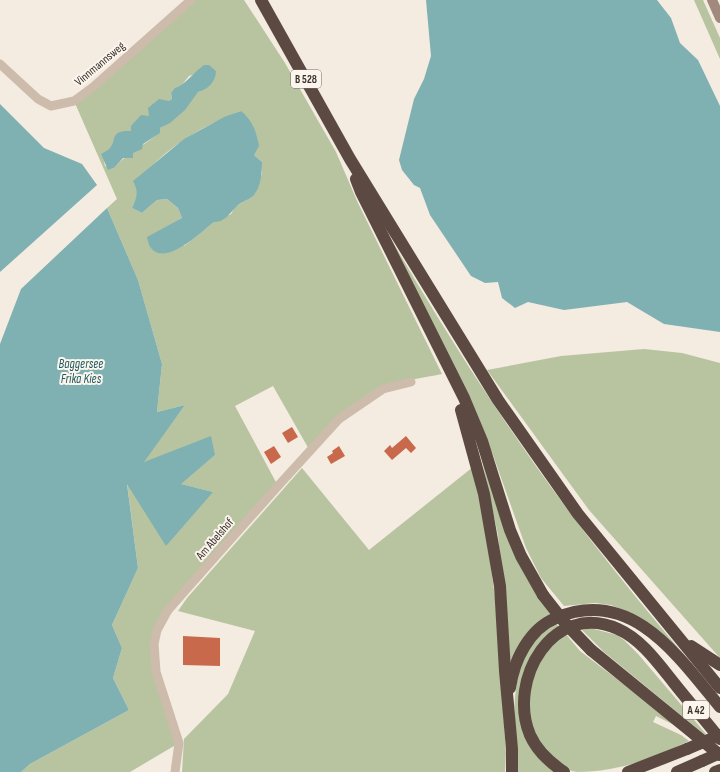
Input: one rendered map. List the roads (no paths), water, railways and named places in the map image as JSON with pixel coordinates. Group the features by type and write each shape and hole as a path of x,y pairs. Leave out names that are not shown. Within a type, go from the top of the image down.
{"highway":[{"name":"B 528","path":"261,0 350,159"},
{"path":"350,159 361,192 436,344 458,384 482,441 510,530 521,556 543,595 565,623 591,650 720,754 677,772"},
{"path":"350,159 502,407 578,514 720,688"},
{"path":"436,344 463,415 477,465 492,531 500,586 512,749 512,772"},
{"path":"509,714 512,676 519,656 530,637 547,621 569,612 589,609 611,610 630,618 653,634 674,653 720,707"},
{"name":"A 42","path":"564,772 544,757 530,735 525,719 524,700 526,681 533,662 541,648 554,635 567,628 594,623 618,629 643,647 720,739"},
{"path":"673,632 701,654 720,666"},
{"path":"628,772 720,735"},
{"path":"715,772 720,770"}],"street":[{"name":"Vinnmannsweg","path":"0,64 38,99 50,106 74,101 93,87 191,0"},
{"path":"712,0 720,18"},
{"name":"Am Abelshof","path":"175,772 179,743 156,672 154,644 157,630 168,610 339,419 383,389 411,382"}],"water":[{"path":"426,0 657,0 671,18 680,43 698,60 720,106 720,332 664,324 627,302 564,310 528,302 515,308 502,298 498,282 485,283 471,276 430,215 420,188 414,185 402,170 399,160 414,99 424,79 431,56"},
{"path":"204,65 209,65 216,71 213,82 202,91 198,92 185,110 170,123 160,128 160,133 143,144 142,149 133,153 133,158 123,158 115,167 108,170 101,154 112,146 116,134 124,131 131,131 131,126 141,115 149,116 148,108 159,99 169,101 172,99 171,93 175,88 182,84"},
{"path":"0,104 44,148 82,164 97,185 0,272"},
{"path":"241,111 248,119 257,136 259,146 254,155 262,162 260,181 255,193 252,197 238,205 224,219 214,222 184,246 165,253 158,253 150,247 147,237 182,218 178,208 167,199 157,200 142,213 132,208 137,194 133,181 184,139 224,117"},
{"name":"Baggersee Frika Kies","path":"107,208 138,280 162,364 157,412 185,405 144,462 211,436 215,455 181,484 213,492 166,546 127,484 138,568 112,625 122,648 113,678 129,710 30,764 21,772 0,772 0,344 21,289"}]}
